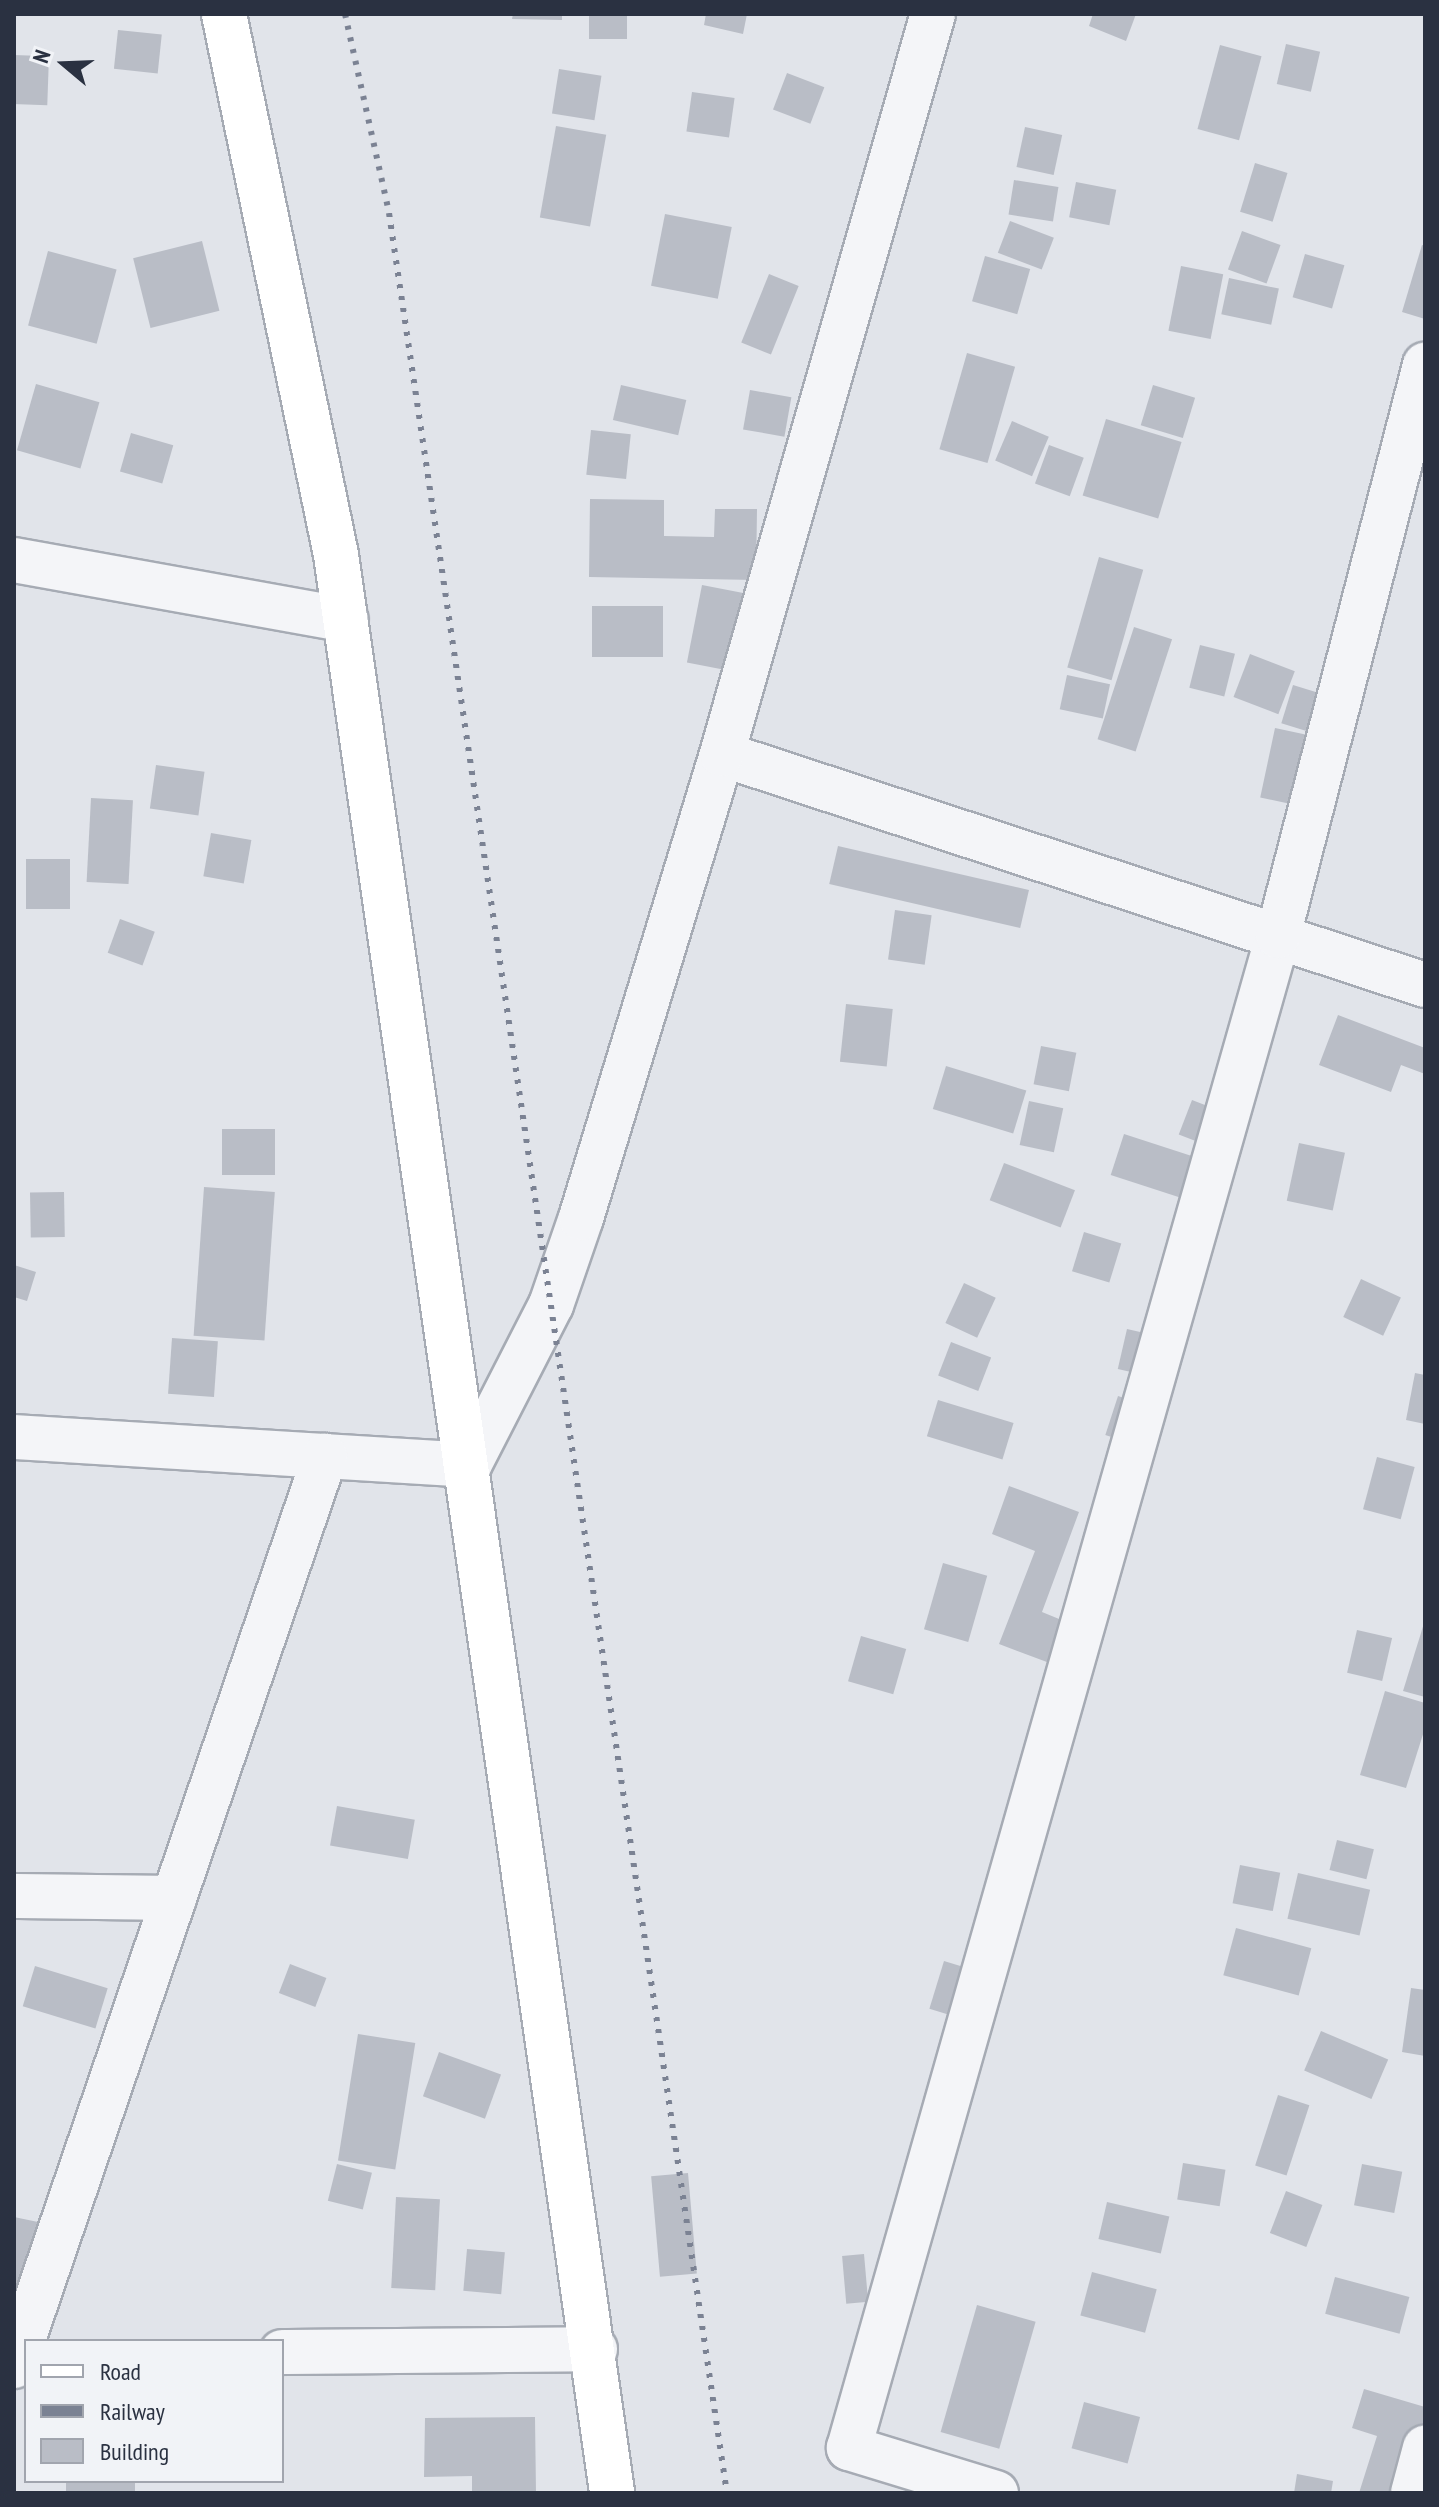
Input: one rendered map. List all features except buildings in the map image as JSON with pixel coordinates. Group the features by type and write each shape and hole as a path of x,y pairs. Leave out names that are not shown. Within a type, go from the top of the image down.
{"street":[{"path":"224,14 346,620 595,2349 612,2493"},
{"path":"469,1465 551,1305 576,1232 722,754 933,14"},
{"path":"996,2493 849,2448 1278,936 1425,365"},
{"path":"14,560 346,620"},
{"path":"722,754 1425,985"},
{"path":"14,1437 469,1465"},
{"path":"24,2339 325,1456"},
{"path":"14,1896 174,1898"},
{"path":"284,2352 595,2349"},
{"path":"1413,2493 1425,2448"}],"railway":[{"path":"345,14 389,213 727,2493"}]}
